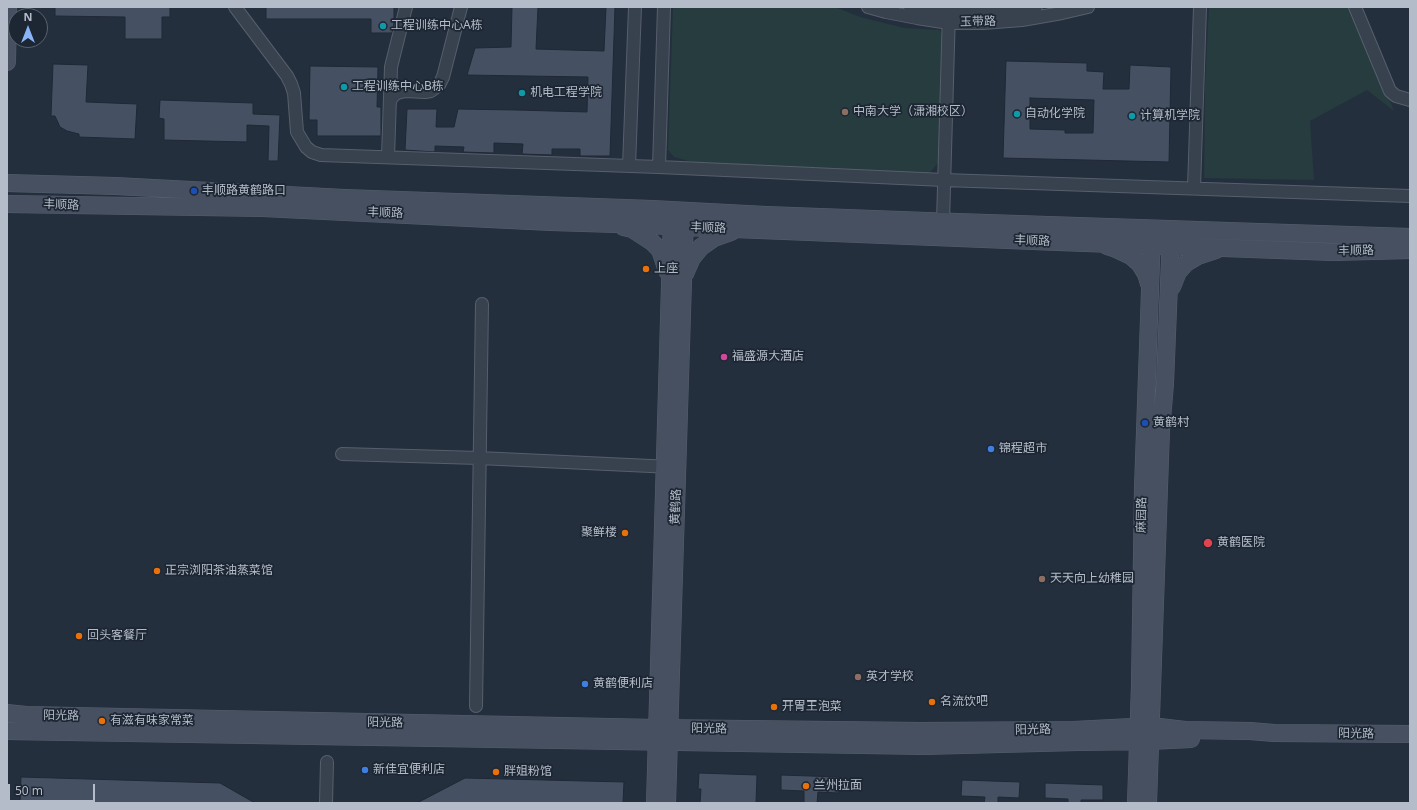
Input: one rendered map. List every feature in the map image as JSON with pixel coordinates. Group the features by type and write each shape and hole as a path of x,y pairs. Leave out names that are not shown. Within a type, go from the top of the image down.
{"main road":[{"path":"7,62 8,7"},
{"path":"7,183 115,186 344,198 679,219 943,222 1151,236"},
{"name":"丰顺路","path":"7,204 263,208 603,223 679,219 749,230 1083,242 1151,236 1171,237 1230,247 1333,252 1410,250"},
{"name":"黄鹤路","path":"667,803 663,734 679,219"},
{"path":"603,223 632,229 652,242 660,250 676,295"},
{"path":"676,295 692,258 702,247 714,238 727,233 749,230"},
{"name":"麻园路","path":"1136,803 1144,734 1143,488 1151,236"},
{"path":"1148,803 1144,734 1161,430 1165,384 1171,237 1410,237"},
{"path":"1083,242 1116,248 1131,256 1140,264 1146,274 1150,290"},
{"path":"1168,305 1173,282 1178,272 1186,263 1208,252 1230,247"},
{"name":"阳光路","path":"7,714 26,723"},
{"path":"7,735 26,723"},
{"name":"阳光路","path":"7,731 26,723 663,734 924,746 1078,742 1184,730 1274,733 1410,734"},
{"path":"655,803 663,734"},
{"name":"阳光路","path":"1144,734 1185,739 1410,741"}],"street":[{"path":"235,7 287,76 291,84 295,101 297,132 306,147 312,152 321,155 659,167 944,180 1410,196"},
{"path":"388,158 393,55 406,7"},
{"path":"390,102 394,95 401,92 431,91 435,89 442,81 461,7"},
{"path":"629,166 635,7"},
{"path":"659,167 664,7"},
{"name":"玉带路","path":"868,7 886,12 949,17 983,23 1022,20 1088,7"},
{"path":"910,7 931,10 949,17 1036,7"},
{"path":"1194,188 1200,7"},
{"path":"1355,7 1390,91 1396,96 1410,100"},
{"path":"943,222 949,17"},
{"path":"391,72 392,80 396,85 406,91"},
{"path":"476,706 482,304"},
{"path":"342,454 479,458 671,467"},
{"path":"326,803 327,762"}],"green space":[{"path":"673,7 835,7 860,17 904,28 940,30 944,43 941,159 929,174 692,162 674,157 668,150"},
{"path":"1209,7 1352,7 1394,111 1367,90 1310,121 1314,180 1204,178 1205,84"}],"building":[{"path":"55,7 170,7 170,17 162,17 162,39 125,39 125,17 55,16"},
{"name":"工程训练中心A栋","path":"266,7 394,7 394,23 392,33 371,33 371,19 266,19"},
{"name":"机电工程学院","path":"512,7 538,7 536,49 604,51 606,7 615,7 610,156 580,156 580,149 552,149 552,155 522,154 523,144 494,143 494,153 463,152 464,147 435,146 435,152 405,150 407,109 437,109 436,127 454,127 458,109 587,112 588,77 467,75 475,48 511,47"},
{"path":"1006,61 1087,63 1087,71 1104,72 1103,89 1129,89 1130,65 1171,67 1169,162 1003,158","holes":["1030,98 1094,100 1093,133 1065,133 1065,130 1030,129"]},
{"path":"53,64 88,65 86,102 137,104 135,139 79,137 79,134 67,131 60,127 55,116 51,116"},
{"name":"工程训练中心B栋","path":"310,66 378,67 377,107 381,107 381,136 317,136 317,120 309,120"},
{"path":"160,100 253,103 253,114 280,115 278,161 268,161 269,126 247,125 247,142 164,140 164,119 159,118"},
{"path":"699,773 757,775 756,803 700,803 701,789 698,789"},
{"path":"781,775 839,777 839,793 818,792 817,803 804,803 804,791 781,790"},
{"path":"21,777 220,783 255,803 20,803"},
{"path":"465,778 624,782 623,803 417,803"},
{"path":"962,780 1020,782 1019,798 998,797 998,803 984,803 985,797 961,796"},
{"path":"1045,783 1103,785 1103,800 1081,800 1081,803 1068,803 1068,799 1045,798"}],"place":[{"name":"工程训练中心A栋","path":"383,26"},
{"name":"工程训练中心B栋","path":"344,87"},
{"name":"机电工程学院","path":"522,93"},
{"name":"中南大学（潇湘校区）","path":"845,112"},
{"name":"自动化学院","path":"1017,114"},
{"name":"计算机学院","path":"1132,116"},
{"name":"丰顺路黄鹤路口","path":"194,191"},
{"name":"上座","path":"646,269"},
{"name":"福盛源大酒店","path":"724,357"},
{"name":"黄鹤村","path":"1145,423"},
{"name":"锦程超市","path":"991,449"},
{"name":"聚鲜楼","path":"625,533"},
{"name":"黄鹤医院","path":"1208,543"},
{"name":"正宗浏阳茶油蒸菜馆","path":"157,571"},
{"name":"天天向上幼稚园","path":"1042,579"},
{"name":"回头客餐厅","path":"79,636"},
{"name":"英才学校","path":"858,677"},
{"name":"黄鹤便利店","path":"585,684"},
{"name":"名流饮吧","path":"932,702"},
{"name":"开胃王泡菜","path":"774,707"},
{"name":"有滋有味家常菜","path":"102,721"},
{"name":"新佳宜便利店","path":"365,770"},
{"name":"胖姐粉馆","path":"496,772"},
{"name":"兰州拉面","path":"806,786"}]}
